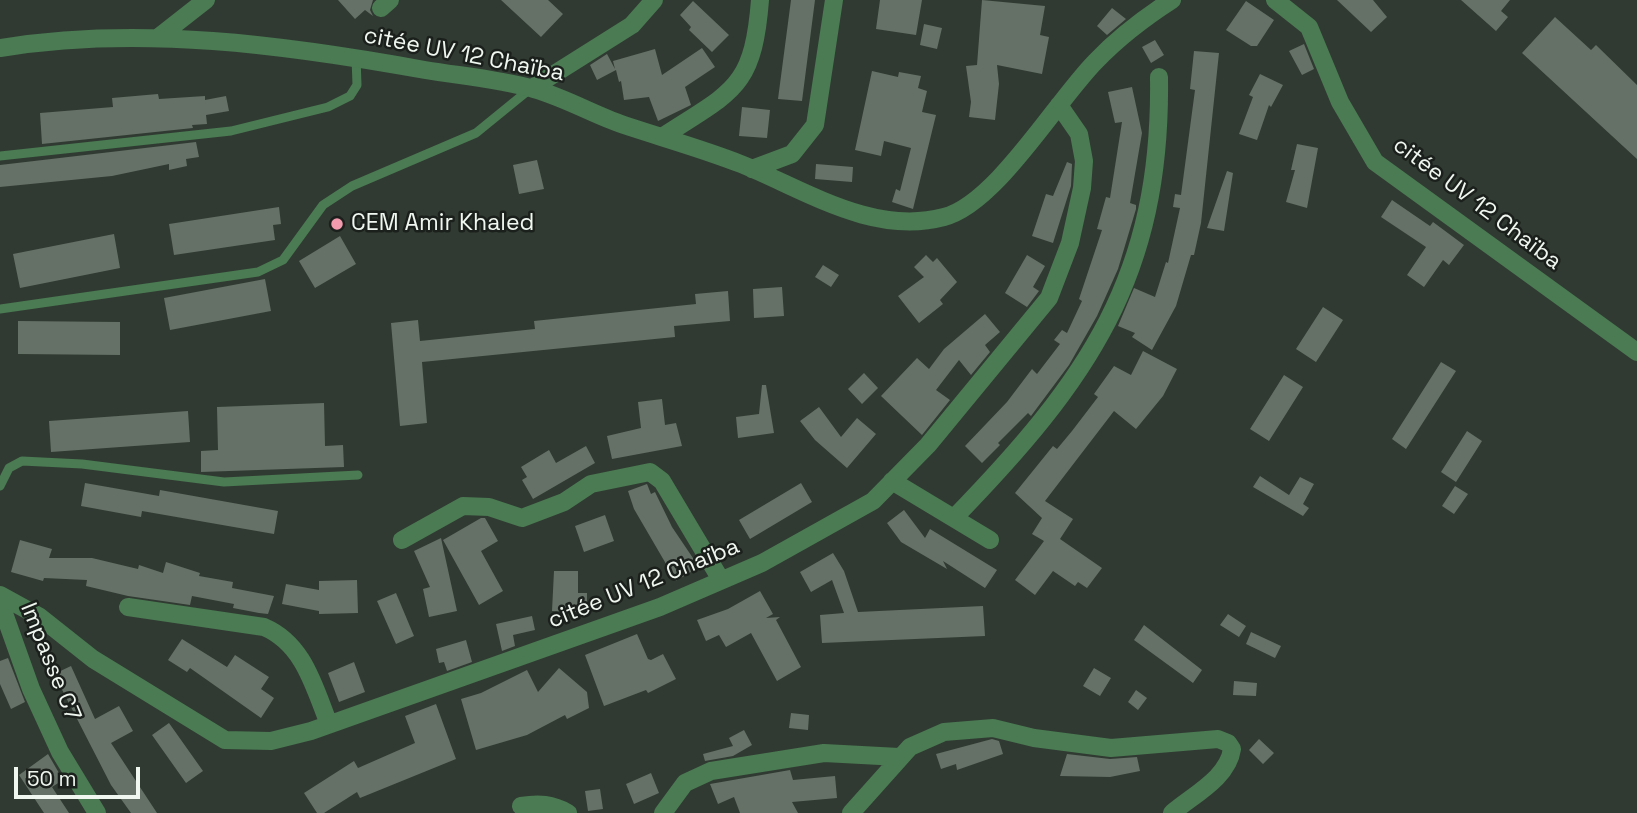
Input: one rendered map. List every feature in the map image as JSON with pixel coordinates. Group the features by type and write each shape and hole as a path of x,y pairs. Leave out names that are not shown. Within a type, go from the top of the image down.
{"street":[{"path":"160,37 206,0"},
{"path":"532,88 632,25 654,0"},
{"path":"662,137 738,84 754,48 760,0"},
{"path":"752,169 792,153 816,125 834,0"},
{"name":"citée UV 12 Chaïba","path":"0,48 82,37 160,37 356,57 532,88 752,169 872,219 905,221 946,217 988,191 1095,61 1137,22 1172,0"},
{"name":"citée UV 12 Chaïba","path":"1275,0 1309,27 1340,102 1375,162 1637,352"},
{"path":"954,518 1067,390 1111,318 1129,278 1148,208 1156,149 1159,77"},
{"name":"citée UV 12 Chaïba","path":"0,595 40,617 93,659 225,740 271,741 329,724 660,607 762,563 873,501 928,445 1049,298 1070,243 1082,188 1084,161 1079,134 1059,104"},
{"path":"402,540 463,506 489,507 522,518 564,502 591,484 650,472 662,481 721,580"},
{"path":"892,481 990,540"},
{"name":"Impasse C7","path":"0,602 31,689 60,752 97,813"},
{"path":"128,607 264,627 280,634 304,663 329,724"},
{"path":"851,813 910,747 944,732 993,728 1034,738 1111,748 1218,739 1228,743 1232,749 1231,759 1222,773 1172,813"},
{"path":"663,813 685,783 711,771 824,753 899,757"},
{"path":"521,806 536,803 556,807 568,813"}],"lane":[{"path":"0,156 231,131 328,107 350,96 357,85 356,57"},
{"path":"0,309 12,305 258,272 283,260 323,205 352,186 476,133 532,88"},
{"path":"0,486 9,468 22,461 82,464 224,482 358,475"}],"building":[{"path":"338,0 373,0 370,10 373,16 365,10 355,19"},
{"path":"501,0 548,0 563,14 541,37"},
{"path":"791,0 815,0 802,101 778,99"},
{"path":"880,0 922,0 916,35 876,29"},
{"path":"982,0 1045,6 1040,35 1049,37 1042,74 997,65 999,84 995,120 969,117 971,102 966,66 977,65"},
{"path":"1337,0 1373,0 1387,17 1371,32"},
{"path":"1461,0 1510,0 1501,11 1508,17 1496,31"},
{"path":"693,1 729,35 712,52 689,30 691,27 680,15"},
{"path":"1246,1 1274,20 1257,46 1251,46 1226,30"},
{"path":"1112,8 1126,19 1107,35 1097,26"},
{"path":"1555,17 1591,50 1596,45 1637,85 1637,159 1522,53"},
{"path":"924,24 942,28 937,49 920,45"},
{"path":"1155,40 1164,55 1151,63 1142,47"},
{"path":"1304,44 1314,69 1302,75 1289,51"},
{"path":"702,48 715,67 685,87 691,105 658,121 649,97 624,100 616,70 597,80 590,65 607,54 615,69 613,61 655,49 662,75"},
{"path":"1194,51 1219,53 1201,223 1194,255 1191,255 1176,306 1152,350 1132,337 1135,333 1118,326 1134,288 1155,297 1166,262 1168,263 1180,208 1173,207 1175,194 1181,195 1195,90 1190,89"},
{"path":"872,71 898,77 899,72 921,76 918,88 927,91 922,112 936,115 913,209 892,202 896,189 900,191 911,148 884,141 881,156 855,150"},
{"path":"1260,74 1283,85 1271,107 1269,105 1257,140 1239,134 1253,97 1249,95"},
{"path":"1132,87 1142,133 1130,203 1136,205 1136,209 1118,269 1097,316 1069,365 1031,416 1028,413 982,463 965,446 1007,402 1032,369 1037,374 1060,344 1054,340 1062,330 1067,333 1082,301 1079,299 1102,230 1097,229 1106,197 1110,198 1122,122 1115,123 1108,92"},
{"path":"158,94 159,99 205,96 205,100 226,96 229,111 206,115 207,124 192,125 193,128 42,144 40,113 113,107 112,98"},
{"path":"742,107 770,110 767,138 739,136"},
{"path":"196,142 199,157 186,159 187,166 169,170 169,164 112,176 0,187 0,165"},
{"path":"1297,144 1318,148 1307,208 1286,202 1295,170 1291,170"},
{"path":"537,160 544,189 519,194 513,165"},
{"path":"1067,162 1072,164 1071,186 1053,243 1032,236 1046,194 1053,196"},
{"path":"816,164 853,167 852,182 815,179"},
{"path":"1227,171 1233,173 1224,231 1207,228"},
{"path":"1392,200 1430,226 1433,222 1464,245 1449,265 1443,260 1424,287 1407,275 1426,247 1381,217"},
{"path":"279,207 281,224 273,225 275,240 174,255 169,224"},
{"path":"114,234 120,268 20,288 13,254"},
{"path":"340,236 356,264 315,288 299,261"},
{"path":"926,255 933,262 937,258 957,282 940,300 943,304 919,323 898,296 924,277 914,267"},
{"path":"1027,255 1045,266 1033,287 1039,291 1027,307 1005,293"},
{"path":"823,265 839,275 831,287 815,277"},
{"path":"265,279 271,311 170,330 164,298"},
{"path":"782,287 784,316 754,318 753,289"},
{"path":"728,291 730,321 674,326 675,337 422,362 427,423 400,426 391,323 418,320 420,341 535,329 534,321 696,304 695,294"},
{"path":"1323,307 1343,320 1316,362 1296,349"},
{"path":"985,314 1000,332 985,345 990,352 971,375 959,360 936,390 950,400 922,435 881,396 917,358 929,369 944,349"},
{"path":"18,321 120,322 120,355 18,354"},
{"path":"1143,351 1177,369 1163,396 1136,429 1114,411 1045,501 1073,519 1060,539 1102,568 1087,588 1078,582 1075,586 1053,571 1035,595 1015,580 1044,541 1032,534 1042,518 1015,493 1053,446 1057,449 1072,431 1098,397 1094,394 1114,366 1131,375"},
{"path":"1441,362 1456,371 1406,449 1392,439"},
{"path":"864,373 878,388 862,404 848,389"},
{"path":"1284,375 1303,387 1269,441 1250,429"},
{"path":"762,385 766,385 774,433 738,438 736,417 759,414"},
{"path":"662,399 665,425 676,423 682,446 612,459 607,436 641,428 638,402"},
{"path":"324,403 325,446 343,445 344,467 201,472 201,451 218,450 217,407"},
{"path":"819,407 841,437 857,418 876,434 847,468 815,440 800,421"},
{"path":"188,411 190,442 51,452 49,421"},
{"path":"1467,431 1482,441 1456,482 1441,472"},
{"path":"586,446 595,463 533,499 522,480 527,477 521,467 549,450 556,463"},
{"path":"1260,476 1289,495 1300,477 1314,484 1303,504 1309,508 1303,516 1253,487"},
{"path":"85,483 159,496 160,490 278,511 274,534 142,511 141,517 81,506"},
{"path":"801,483 812,502 750,539 739,520"},
{"path":"647,484 651,494 655,492 672,527 699,567 676,581 634,509 628,491"},
{"path":"1455,486 1468,494 1454,514 1442,506"},
{"path":"904,510 925,538 930,529 997,570 985,588 943,561 947,569 901,542 887,523"},
{"path":"605,515 614,541 584,552 575,526"},
{"path":"485,518 498,541 481,551 503,591 479,605 443,540"},
{"path":"441,538 457,611 429,617 423,589 430,587 414,551"},
{"path":"20,540 52,549 49,558 92,558 138,569 139,565 163,573 166,562 200,573 199,576 233,582 232,588 274,596 268,614 233,608 234,604 192,596 190,605 128,596 86,586 87,580 44,578 43,581 11,572"},
{"path":"833,553 844,571 858,612 983,606 985,636 822,643 820,615 844,613 832,580 811,592 800,572"},
{"path":"554,571 578,571 578,593 587,593 587,612 552,611"},
{"path":"357,580 358,613 319,614 319,611 282,604 286,584 319,590 319,581"},
{"path":"760,591 773,614 766,618 780,617 776,620 801,667 777,681 751,633 726,647 719,635 706,641 697,620 728,609"},
{"path":"396,593 414,636 396,644 377,601"},
{"path":"1228,614 1246,626 1239,637 1220,625"},
{"path":"532,616 535,630 513,635 515,646 502,651 496,624"},
{"path":"1144,625 1202,670 1193,683 1134,640"},
{"path":"1251,632 1281,646 1275,658 1246,644"},
{"path":"637,634 648,659 663,654 676,679 648,693 646,690 604,706 585,655"},
{"path":"182,639 227,667 235,655 269,677 261,689 274,698 261,718 190,668 187,672 168,660"},
{"path":"466,640 472,662 447,671 444,662 439,663 436,649"},
{"path":"8,658 25,702 11,709 0,684 0,661"},
{"path":"354,662 365,692 339,702 328,673"},
{"path":"71,666 95,719 119,706 133,731 111,743 157,813 131,813 111,785 54,674"},
{"path":"559,668 587,692 589,708 567,719 565,715 527,735 476,750 461,699 481,693 527,670 538,692"},
{"path":"1094,668 1111,678 1100,696 1083,686"},
{"path":"1234,681 1257,683 1256,696 1233,695"},
{"path":"1136,690 1147,698 1138,710 1128,702"},
{"path":"436,704 456,759 360,798 357,792 324,813 317,813 304,793 354,761 358,768 415,743 405,716"},
{"path":"791,713 809,715 808,730 789,728"},
{"path":"169,723 203,771 186,783 152,735"},
{"path":"744,730 752,745 733,756 705,761 703,754 733,746 729,738"},
{"path":"992,739 999,741 1003,754 957,770 956,764 941,769 936,754"},
{"path":"1259,739 1274,753 1263,764 1249,750"},
{"path":"48,754 63,780 52,787 69,813 44,813 19,775"},
{"path":"1067,754 1110,759 1137,757 1140,771 1110,777 1060,776"},
{"path":"790,770 793,780 835,776 837,798 792,802 798,813 740,813 734,797 718,804 710,784"},
{"path":"651,773 659,793 634,804 626,784"},
{"path":"600,789 603,809 588,811 585,791"}],"place":[{"name":"CEM Amir Khaled","path":"337,224"}]}
